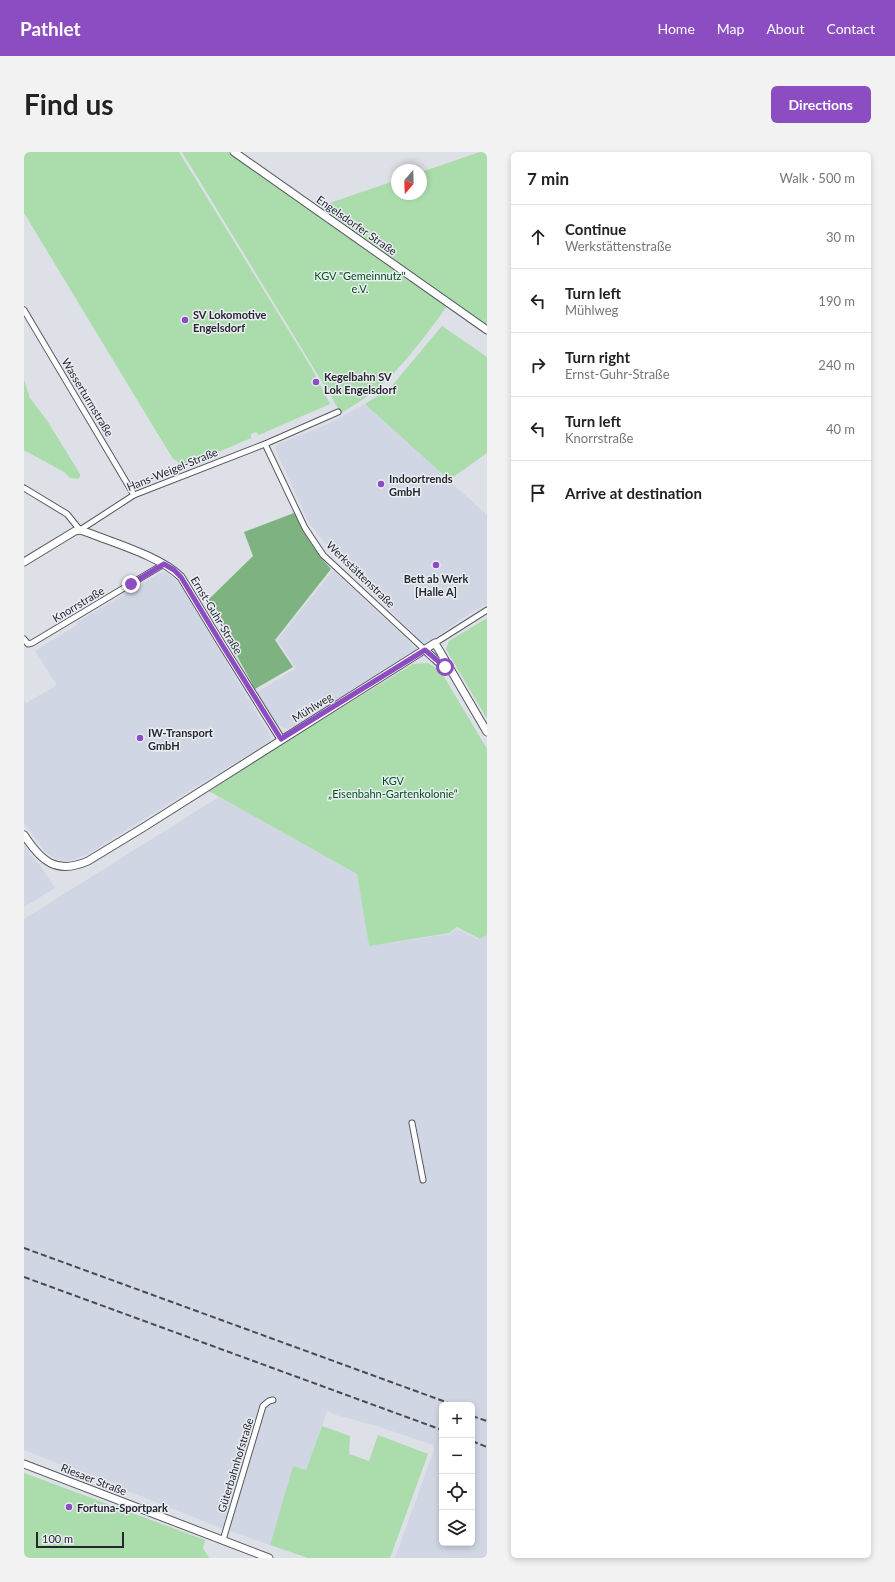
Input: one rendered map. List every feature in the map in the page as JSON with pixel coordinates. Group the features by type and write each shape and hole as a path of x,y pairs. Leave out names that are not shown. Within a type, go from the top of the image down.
{"street":[{"name":"Engelsdorfer Straße","path":"234,152 487,330"},
{"name":"Wasserturmstraße","path":"24,310 134,495"},
{"name":"Hans-Weigel-Straße","path":"24,562 68,535 80,530 134,495 265,444 338,412"},
{"name":"Werkstättenstraße","path":"265,444 305,528 320,551 445,667 456,681"},
{"path":"24,488 45,499 67,514 80,530"},
{"name":"Ernst-Guhr-Straße","path":"80,530 164,564 174,570 181,577 281,739"},
{"name":"Knorrstraße","path":"24,639 28,644 32,643 164,564"},
{"name":"Mühlweg","path":"24,835 34,850 45,861 55,865 78,865 161,816 487,610"},
{"name":"Werkstättenstraße","path":"435,643 487,732"},
{"path":"412,1123 422,1180"},
{"name":"Güterbahnhofstraße","path":"223,1540 263,1406 269,1401 273,1400"},
{"name":"Riesaer Straße","path":"24,1464 269,1558"}],"shaded area":[{"path":"365,404 487,515 487,604 466,616 425,645 358,579 319,536 308,521 275,448 278,444 326,425"},
{"path":"333,570 417,649 295,726 286,729 274,722 256,693 296,668 277,640"},
{"path":"162,572 167,573 174,578 184,591 271,737 270,741 88,854 69,861 58,860 46,853 24,823 24,700 26,703 57,685 35,651 77,625 76,623"},
{"path":"219,797 357,874 369,946 449,934 457,929 479,940 487,935 487,1558 395,1558 434,1450 433,1445 327,1411 306,1470 293,1466 270,1545 221,1528 24,1450 24,919"},
{"path":"24,845 55,888 24,907"}],"green space":[{"name":"SV Lokomotive Engelsdorf","path":"24,152 179,152 311,367 330,404 259,435 256,432 251,434 251,438 181,468 177,461 173,459 24,213"},
{"name":"KGV \"Gemeinnutz\" e.V.","path":"182,152 228,152 309,210 391,182 391,200 427,200 427,170 480,152 487,152 487,326 447,306 424,338 400,366 373,392 341,413"},
{"path":"442,326 487,357 487,453 449,480 365,404 390,388"},
{"path":"24,380 30,398 48,422 80,474 78,479 70,478 64,472 24,450"},
{"path":"294,513 320,556 331,569 275,640 293,667 255,689 207,601 253,556 244,532"},
{"path":"487,618 487,719 446,649 449,641"},
{"name":"KGV „Eisenbahn-Gartenkolonie“","path":"428,663 440,670 487,749 487,935 480,939 457,927 449,933 369,946 357,874 207,790 413,664"},
{"path":"322,1426 350,1436 349,1454 369,1461 378,1435 428,1454 390,1558 308,1558 270,1545 293,1466 306,1470"},
{"name":"Fortuna-Sportpark","path":"24,1473 205,1540 203,1548 209,1558 24,1558"}],"railway":[{"path":"24,1248 446,1402"},
{"path":"24,1277 439,1429"},
{"path":"475,1417 487,1421"},
{"path":"475,1442 487,1447"}],"place":[{"name":"SV Lokomotive Engelsdorf","path":"185,320"},
{"name":"Kegelbahn SV Lok Engelsdorf","path":"316,382"},
{"name":"Indoortrends GmbH","path":"381,484"},
{"name":"Bett ab Werk [Halle A]","path":"436,565"},
{"name":"IW-Transport GmbH","path":"140,738"},
{"name":"Fortuna-Sportpark","path":"69,1507"}],"route":[{"path":"131,584 164,564 174,570 181,577 281,739 425,650 445,667"}]}
